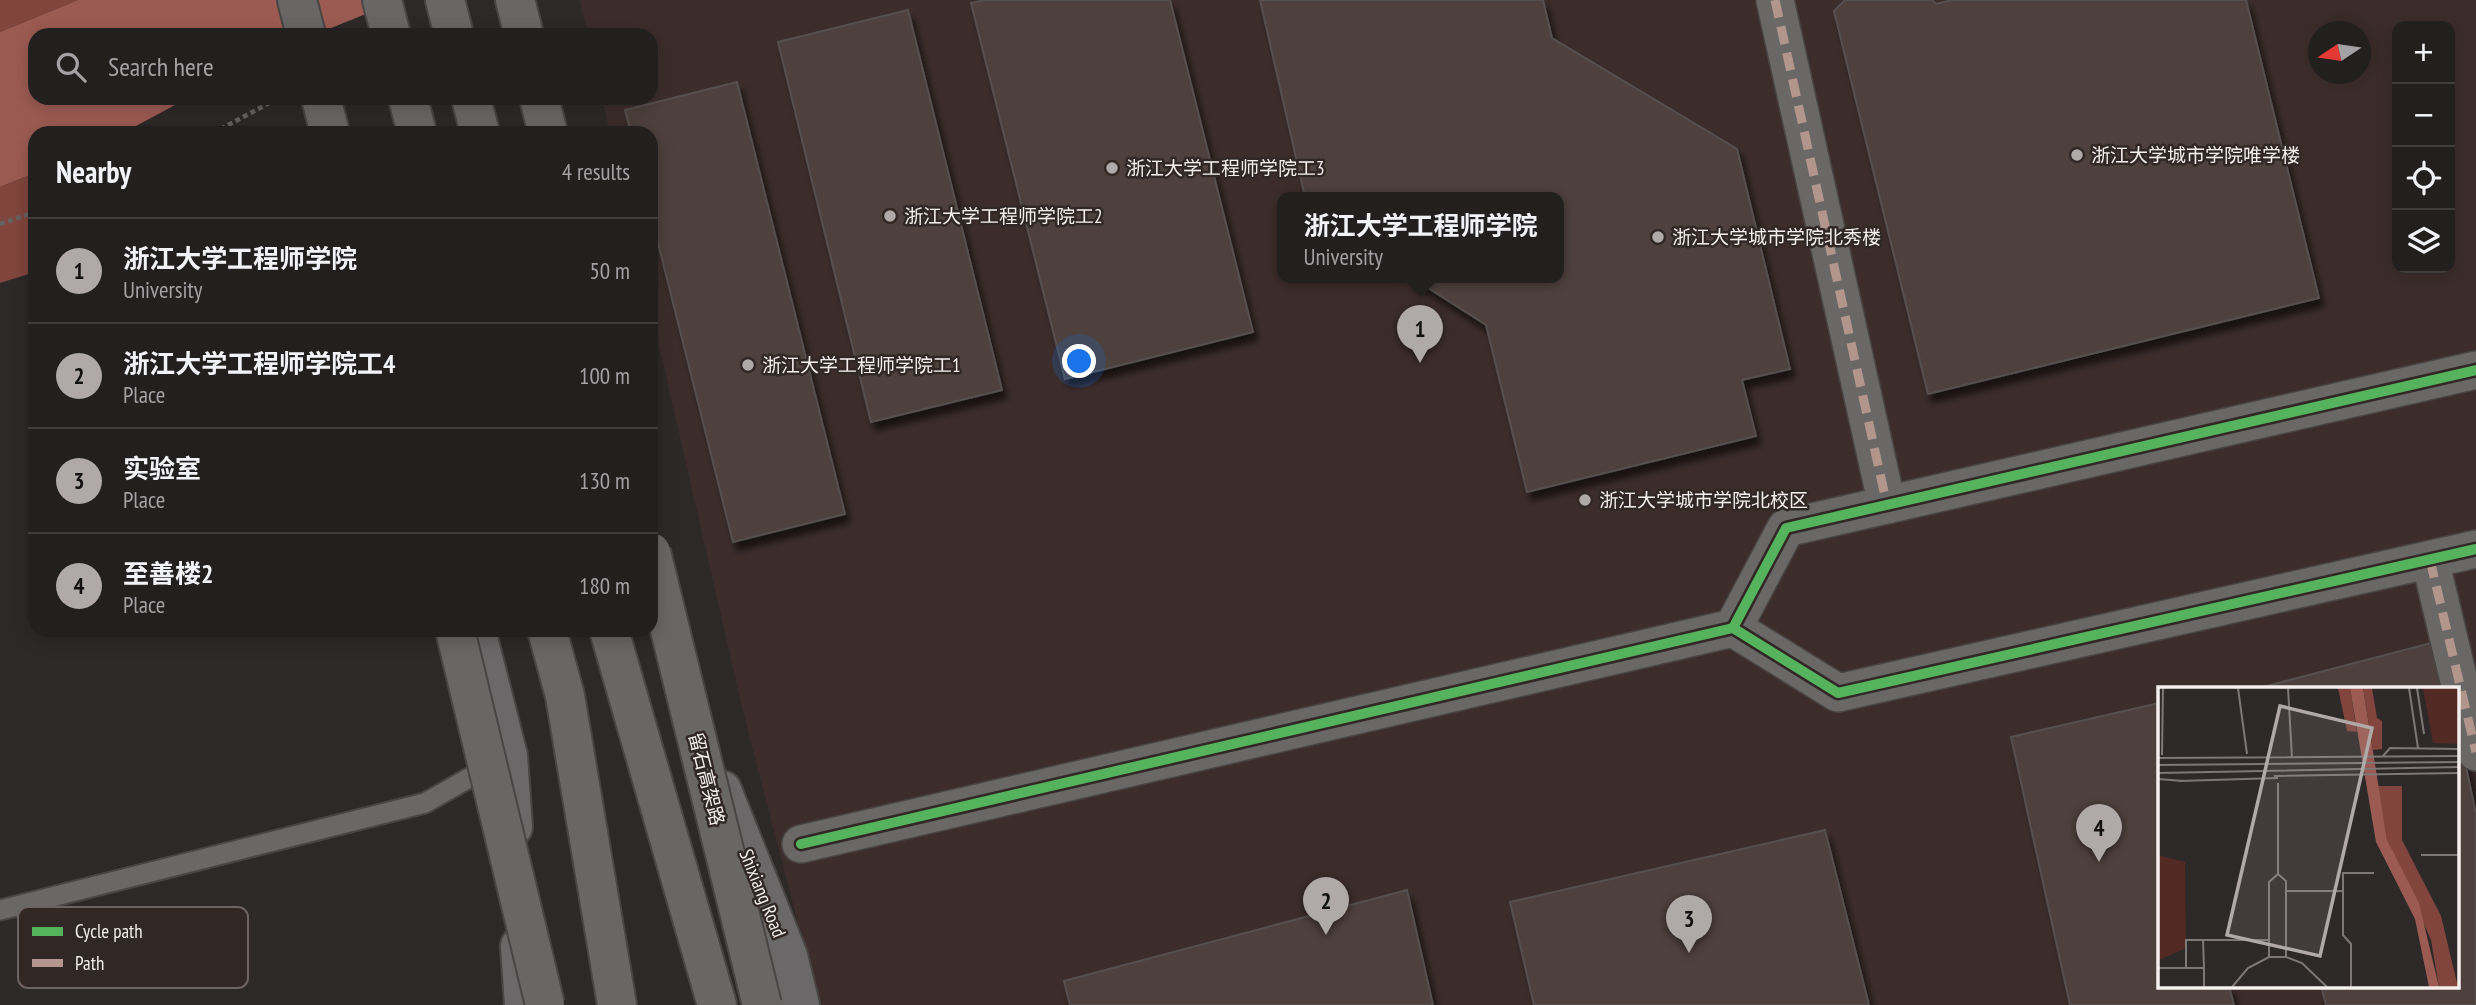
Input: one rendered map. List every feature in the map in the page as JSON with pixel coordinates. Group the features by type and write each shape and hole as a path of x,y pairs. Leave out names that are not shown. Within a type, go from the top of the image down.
{"highway":[{"path":"297,0 304,28"},
{"path":"382,0 389,28"},
{"path":"445,0 452,28"},
{"path":"323,105 328,126"},
{"path":"410,105 415,126"},
{"path":"473,105 478,126"},
{"path":"542,105 546,126"},
{"name":"留石高架路","path":"658,581 762,1005"},
{"path":"457,637 545,1005"},
{"path":"549,637 565,696 617,1005"},
{"path":"611,637 717,1002"}],"main road":[{"path":"315,0 322,28"},
{"path":"342,105 347,126"},
{"path":"530,105 535,126"},
{"name":"Shixiang Road","path":"658,612 669,657 788,956 800,1005"},
{"path":"478,637 508,756 524,1005"}],"street":[{"path":"1775,0 1887,505"},
{"path":"1733,628 1786,528 2476,370"},
{"path":"801,844 1733,628 1838,693 2476,549"},
{"path":"2430,561 2476,752"}],"lane":[{"path":"0,910 425,803 508,756"}],"path":[{"path":"226,126 266,105"},
{"path":"0,224 28,214"}],"shaded area":[{"path":"0,0 78,0 0,32"},
{"path":"78,0 400,0 331,28 28,28 28,105 175,105 136,126 28,126 28,176 0,187 0,32"},
{"name":"浙江大学城市学院北校区","path":"580,0 2476,0 2476,1005 819,1005 742,707 658,341 658,126 608,126 604,105 658,105 658,28 586,28"},
{"path":"28,176 28,274 0,283 0,187"}],"building":[{"name":"浙江大学工程师学院工3","path":"985,0 1170,0 1253,332 1065,379 971,3"},
{"name":"浙江大学城市学院北秀楼","path":"1260,0 1543,0 1552,38 1737,149 1790,369 1742,380 1756,436 1527,492 1486,325 1420,283 1564,283 1564,192 1304,192"},
{"name":"浙江大学城市学院唯学楼","path":"1845,0 1932,0 1936,4 1952,0 2246,0 2319,298 1928,394 1834,11"},
{"name":"浙江大学工程师学院工2","path":"908,10 1002,390 871,422 778,42"},
{"name":"浙江大学工程师学院工1","path":"737,82 845,514 733,542 658,243 658,126 629,126 625,110 658,105 658,102"},
{"path":"2439,641 2449,687 2263,687"},
{"path":"2158,703 2158,988 2230,988 2234,1005 2070,1005 2011,737"},
{"path":"2458,729 2476,814 2476,1005 2326,1005 2322,988 2458,988"},
{"path":"1825,830 1869,1005 1534,1005 1510,902"},
{"path":"1407,890 1433,1005 1070,1005 1064,981"}],"marked path":[{"path":"1775,0 1887,505"},
{"path":"2430,560 2476,752"}],"cycle path":[{"path":"1733,628 1786,528 2476,370"},
{"path":"801,844 1733,628 1838,693 2476,549"}],"place":[{"name":"浙江大学城市学院唯学楼","path":"2077,155"},
{"name":"浙江大学工程师学院工3","path":"1112,168"},
{"name":"浙江大学工程师学院工2","path":"890,216"},
{"name":"浙江大学城市学院北秀楼","path":"1658,237"},
{"name":"浙江大学工程师学院","path":"1420,363"},
{"name":"浙江大学工程师学院工1","path":"748,365"},
{"name":"浙江大学城市学院北校区","path":"1585,500"},
{"name":"至善楼2","path":"2099,862"},
{"name":"浙江大学工程师学院工4","path":"1326,935"},
{"name":"实验室","path":"1689,953"}]}
